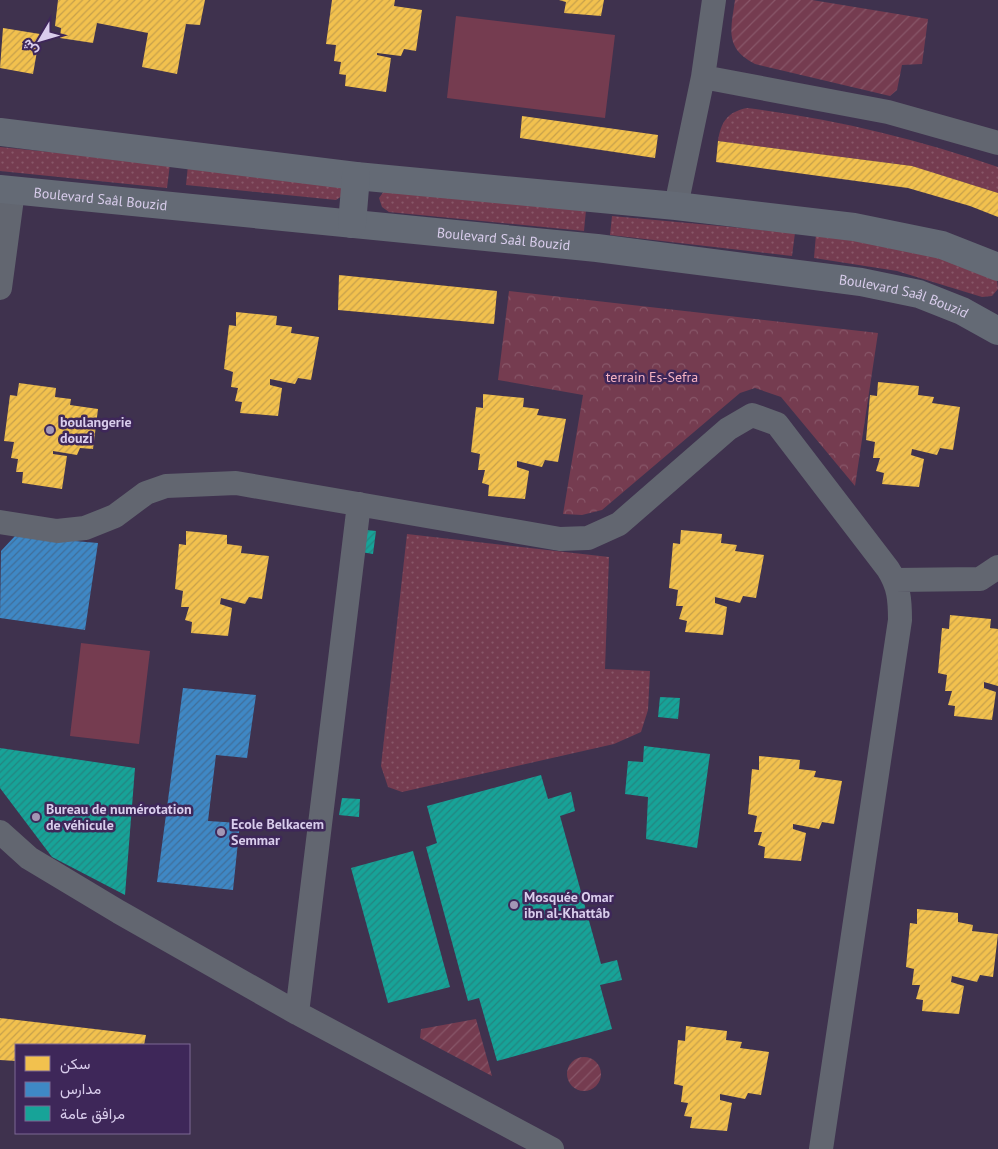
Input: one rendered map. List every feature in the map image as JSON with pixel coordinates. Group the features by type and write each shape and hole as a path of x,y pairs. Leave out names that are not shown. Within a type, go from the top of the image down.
{"main road":[{"path":"0,132 356,176 676,206 854,227 942,245 998,267"},
{"path":"352,224 356,176"},
{"name":"Boulevard Saâl Bouzid","path":"7,190 598,248 861,282 919,294 962,311 998,329"}],"street":[{"path":"676,206 703,77 714,0"},
{"path":"703,77 888,112 998,143"},
{"path":"0,288 7,190"},
{"path":"0,522 57,530 85,528 115,516 146,493 166,486 236,483 560,540 588,538 619,524 728,430 752,415 777,424 895,580 900,596 900,620 821,1149"},
{"path":"297,1013 359,504"},
{"path":"895,580 980,578 998,567"},
{"path":"0,832 28,858 119,912 297,1013 552,1149"}],"green space":[{"path":"735,0 812,0 928,19 922,64 902,65 897,90 890,96 755,64 745,58 734,44 731,29"},
{"path":"456,16 615,35 605,118 447,98"},
{"path":"747,108 779,112 874,131 937,147 998,167 998,193 912,166 718,141 721,128 726,119 734,112"},
{"path":"0,147 170,164 167,188 0,171"},
{"path":"188,165 343,184 342,196 336,200 186,185"},
{"path":"384,191 586,210 584,231 389,212 382,207 379,198"},
{"path":"612,216 795,233 792,256 610,235"},
{"path":"816,234 946,257 997,280 998,289 992,296 982,297 897,271 814,258"},
{"name":"terrain Es-Sefra","path":"509,291 878,333 855,486 781,397 755,388 740,393 602,510 582,515 563,514 583,395 498,380"},
{"path":"407,534 609,557 605,669 650,671 648,710 641,732 614,744 402,792 388,787 381,766"},
{"path":"81,643 150,651 139,744 70,736"},
{"path":"476,1019 492,1076 420,1038 421,1029"},
{"path":"584,1057 591,1058 596,1062 600,1067 600,1081 596,1086 591,1090 584,1091 577,1090 572,1086 568,1081 567,1074 568,1067 572,1062 577,1058"}],"building: سكن":[{"path":"58,0 205,0 200,25 186,24 177,74 142,67 148,33 97,23 93,43 60,38 61,28 55,26"},
{"path":"332,0 395,0 394,6 422,10 416,51 404,49 401,56 377,53 377,55 391,58 386,92 345,86 346,75 339,74 341,62 334,61 336,45 326,44"},
{"path":"559,0 604,0 601,16 564,13 566,2"},
{"path":"3,28 40,34 33,74 0,68"},
{"path":"522,116 658,135 655,158 520,138"},
{"path":"718,141 912,166 998,193 998,217 970,206 908,188 716,162"},
{"path":"339,275 497,291 494,324 338,310"},
{"path":"236,312 277,316 276,325 292,327 291,333 319,337 311,380 298,378 295,384 270,379 270,385 282,388 278,416 240,413 242,402 235,401 238,388 231,387 233,372 224,369 229,325 236,326"},
{"path":"878,382 919,386 918,395 934,397 932,403 960,407 953,450 940,448 937,455 912,449 911,455 924,459 919,487 882,484 884,473 876,471 880,458 873,458 875,442 866,440 870,395 877,396"},
{"name":"boulangerie douzi","path":"19,383 56,388 55,397 71,399 70,405 98,409 93,449 80,448 77,455 53,451 53,454 67,456 62,489 22,483 23,472 16,472 18,459 11,458 14,442 4,441 10,395 17,396"},
{"path":"483,394 524,398 523,407 539,409 537,415 566,419 558,462 545,460 542,467 517,461 517,467 529,471 525,499 488,496 489,485 482,483 485,470 478,470 480,454 471,452 476,407 483,408"},
{"path":"681,530 722,534 721,543 737,545 735,551 764,555 756,598 743,596 740,603 715,597 715,603 727,607 723,635 685,632 687,621 679,619 683,606 676,606 678,590 669,588 673,543 680,544"},
{"path":"186,531 227,535 227,544 242,546 241,553 269,556 262,599 249,597 245,604 221,598 220,604 232,608 228,636 191,633 192,622 185,620 189,607 181,607 183,591 175,589 179,544 186,545"},
{"path":"950,615 991,619 990,628 998,629 998,686 984,682 984,688 996,692 992,720 954,716 955,706 948,705 952,691 945,691 947,675 938,673 942,628 949,629"},
{"path":"759,756 800,760 799,769 816,771 814,777 842,781 834,824 822,822 819,829 793,824 793,829 806,833 801,861 764,858 765,847 758,845 762,832 754,832 757,816 748,814 752,769 759,770"},
{"path":"30,762 57,764 56,774 70,775 67,802 127,808 124,839 118,838 117,846 77,842 78,833 45,830 47,812 23,810 12,789 12,764 29,766"},
{"path":"917,909 958,913 958,922 973,925 972,931 998,934 993,977 980,975 977,982 952,976 951,982 964,986 959,1014 922,1011 923,1000 916,999 920,985 912,985 914,969 906,967 910,923 917,924"},
{"path":"0,1018 146,1035 144,1044 15,1044 15,1061 0,1060"},
{"path":"686,1026 727,1031 726,1040 742,1042 740,1048 769,1052 761,1095 748,1093 745,1099 720,1094 720,1100 732,1103 727,1131 690,1128 692,1117 684,1116 688,1103 681,1102 683,1086 674,1084 678,1040 685,1041"}],"building: مدارس":[{"path":"15,536 98,543 85,630 0,618 1,551"},
{"path":"183,688 256,695 247,758 216,755 208,821 240,823 233,890 157,882"}],"building: مرافق عامة":[{"path":"357,529 376,531 373,554 355,551"},
{"path":"660,697 680,698 678,719 658,717"},
{"path":"644,746 710,754 697,848 646,839 648,797 625,794 628,761 643,762"},
{"path":"0,748 135,768 125,895 52,857 0,788"},
{"name":"Mosquée Omar ibn al-Khattâb","path":"541,775 548,799 571,792 575,811 560,816 601,964 617,960 622,980 600,985 612,1029 497,1061 479,998 468,1001 426,847 437,843 427,806"},
{"path":"342,798 360,799 359,817 339,815"},
{"path":"413,851 450,987 388,1003 351,868"}],"place":[{"name":"boulangerie douzi","path":"50,430"},
{"name":"Bureau de numérotation de véhicule","path":"36,817"},
{"name":"Ecole Belkacem Semmar","path":"221,832"},
{"name":"Mosquée Omar ibn al-Khattâb","path":"514,905"}]}
